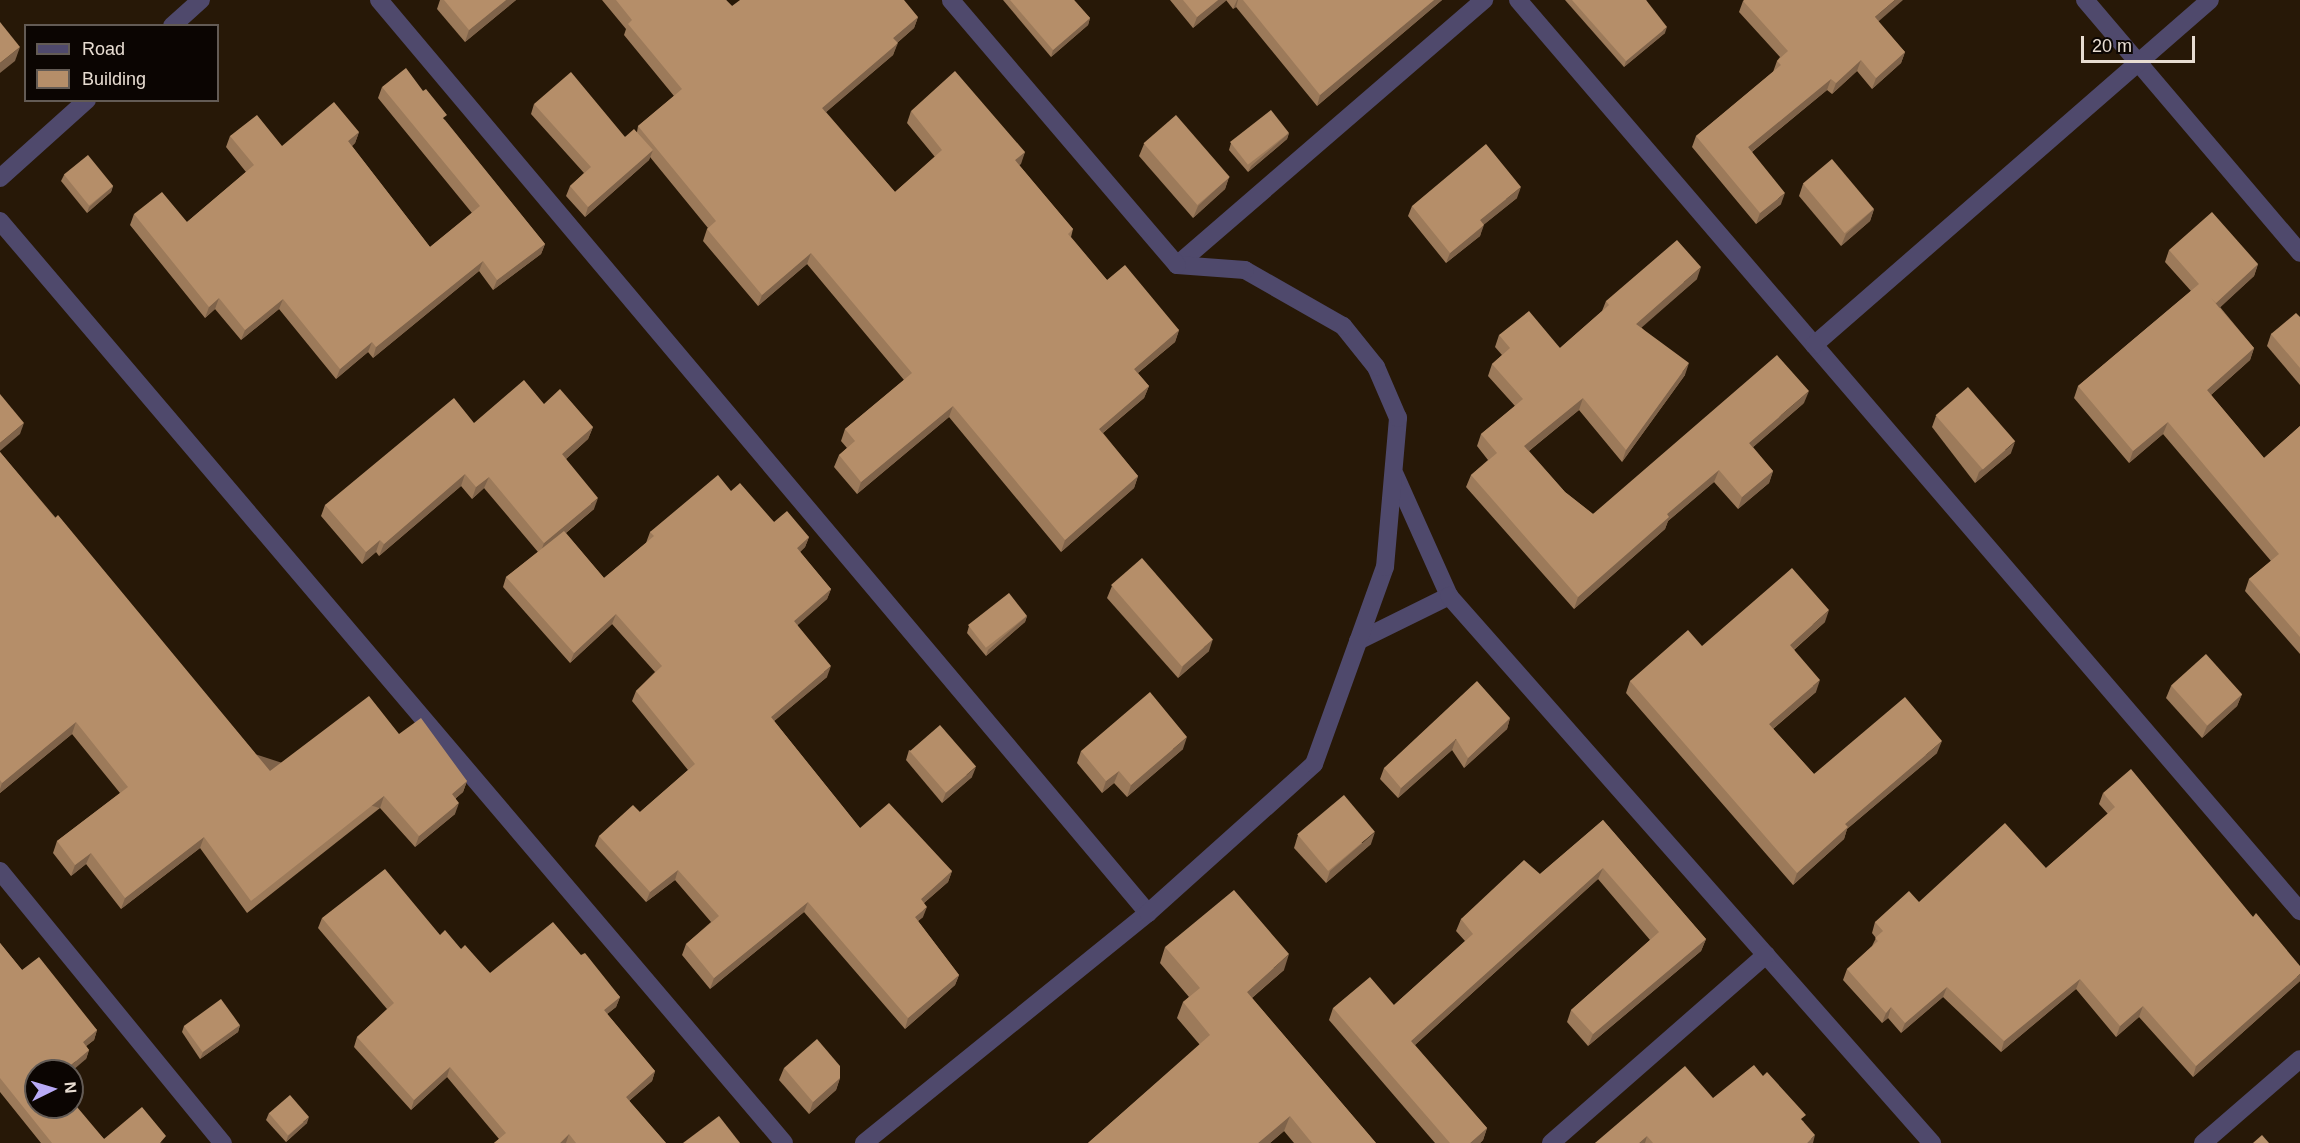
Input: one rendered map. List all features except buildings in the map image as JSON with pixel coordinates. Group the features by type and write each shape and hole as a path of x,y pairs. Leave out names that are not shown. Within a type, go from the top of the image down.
{"street":[{"path":"174,24 201,0"},
{"path":"379,0 1148,913"},
{"path":"864,1143 1148,913 1314,764 1385,567 1394,472 1398,418 1376,367 1343,326 1245,270 1177,265 951,0"},
{"path":"1177,265 1484,0"},
{"path":"1518,0 2300,910"},
{"path":"2085,0 2300,253"},
{"path":"1814,345 2137,61 2210,0"},
{"path":"0,178 85,102"},
{"path":"0,221 784,1143"},
{"path":"1394,472 1449,596 1932,1143"},
{"path":"1358,641 1449,596"},
{"path":"0,871 223,1143"},
{"path":"1551,1143 1766,955"},
{"path":"2202,1143 2300,1059"}]}
